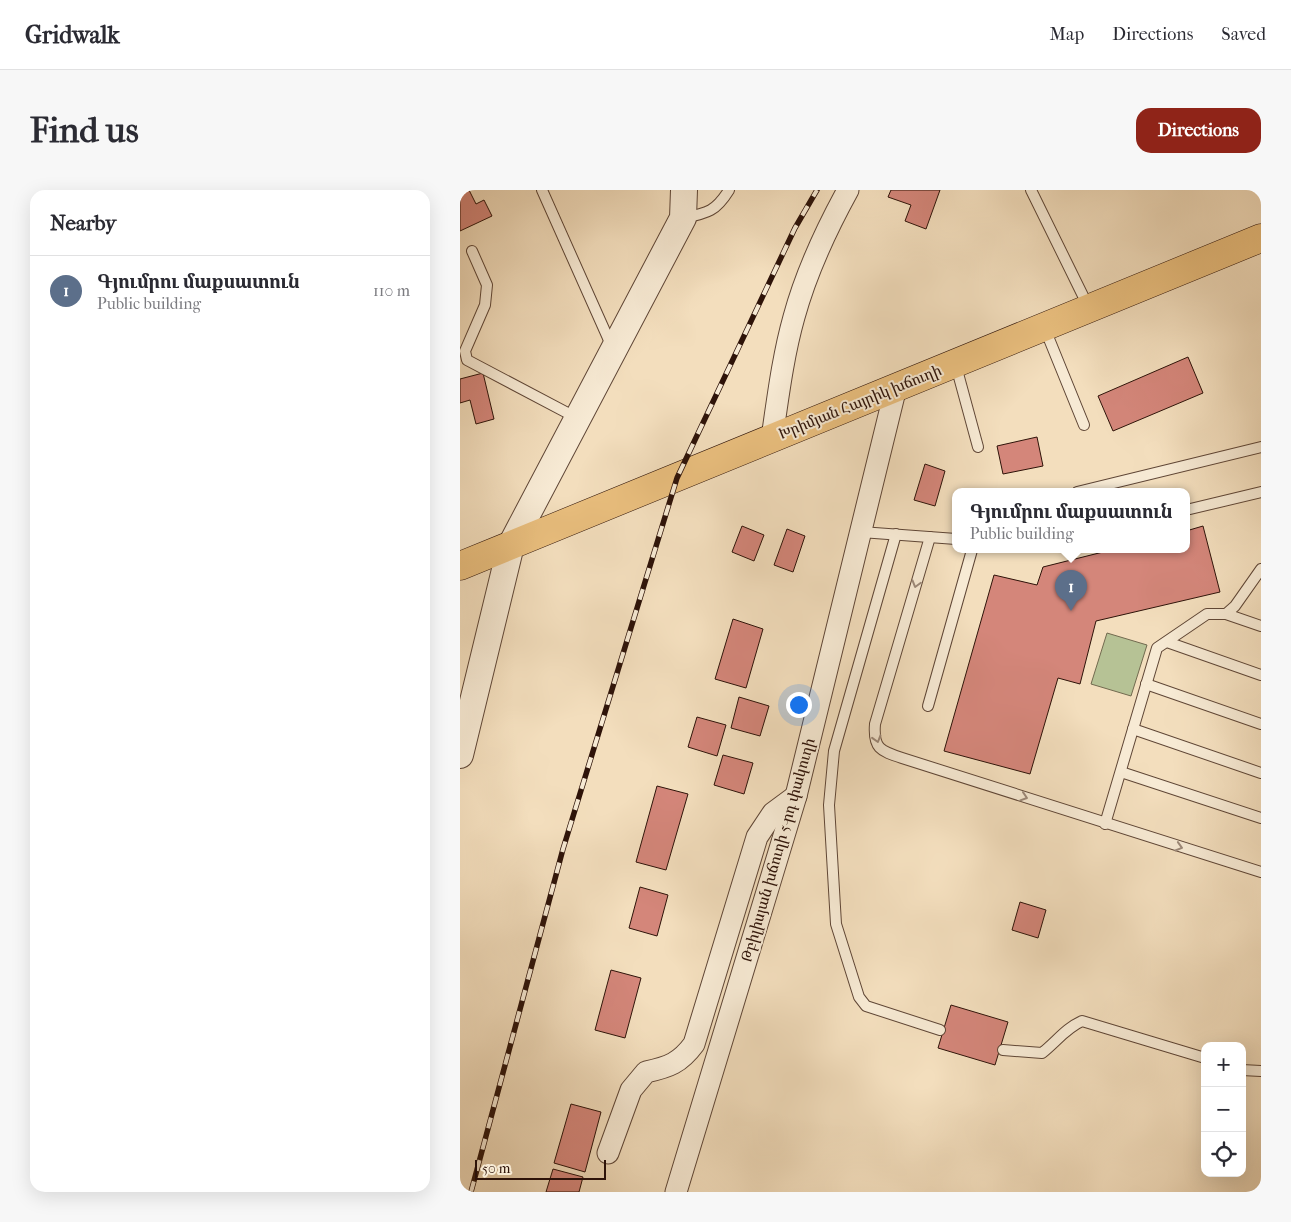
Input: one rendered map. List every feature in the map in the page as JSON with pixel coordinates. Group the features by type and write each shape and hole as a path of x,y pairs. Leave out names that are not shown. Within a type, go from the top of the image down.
{"highway":[{"name":"Խրիմյան Հայրիկ խճուղի","path":"460,566 1261,238"}],"street":[{"path":"460,755 511,545 683,218 684,190"},
{"path":"772,438 781,379 794,317 830,221 848,190"},
{"name":"Թբիլիսյան խճուղի 5-րդ փակուղի","path":"676,1192 796,796 896,387"},
{"path":"608,1153 631,1090 646,1072 663,1068 684,1058 694,1044 757,837 773,813 796,796"}],"lane":[{"path":"542,190 613,351"},
{"path":"683,218 707,213 721,203 729,190"},
{"path":"1031,190 1089,308"},
{"path":"472,251 487,285 485,305 465,351 468,360 578,418"},
{"path":"1044,327 1084,425"},
{"path":"955,363 978,447"},
{"path":"1095,488 1261,448"},
{"path":"1190,509 1261,492"},
{"path":"861,532 952,539"},
{"path":"896,534 834,751 829,805 836,924 859,998 866,1006 940,1030"},
{"path":"930,537 875,724 874,735 877,746 884,752 1105,824 1261,872"},
{"path":"928,706 971,553"},
{"path":"1226,614 1256,582 1261,569"},
{"path":"1105,824 1157,648 1207,614 1226,614 1261,626"},
{"path":"1167,642 1261,675"},
{"path":"1146,684 1261,724"},
{"path":"1133,729 1261,772"},
{"path":"1120,772 1261,818"},
{"path":"1003,1050 1042,1053 1056,1042 1069,1026 1082,1021 1201,1057"},
{"path":"1246,1070 1261,1071"}],"green space":[{"path":"1107,633 1147,645 1131,696 1091,684"}],"building":[{"path":"460,190 469,190 476,204 484,200 492,216 460,231"},
{"path":"891,190 940,190 926,229 905,221 911,205 888,197"},
{"path":"1188,357 1203,393 1113,431 1098,396"},
{"path":"483,373 494,419 476,424 470,400 460,403 460,379"},
{"path":"1037,437 1043,466 1003,474 997,446"},
{"path":"925,464 945,471 935,506 914,500"},
{"path":"742,526 764,535 754,561 732,552"},
{"path":"1203,526 1220,592 1096,621 1080,684 1058,678 1030,774 944,751 994,575 1037,585 1043,567 1099,553 1190,553 1190,530"},
{"path":"787,529 805,536 793,572 774,565"},
{"path":"733,619 763,629 746,688 715,679"},
{"path":"739,697 769,706 760,736 731,728"},
{"path":"697,717 726,725 717,756 688,747"},
{"path":"723,755 753,763 744,794 714,785"},
{"path":"657,786 688,794 666,870 636,862"},
{"path":"640,887 668,895 657,936 629,928"},
{"path":"1020,902 1046,910 1038,938 1012,930"},
{"path":"611,970 641,978 625,1038 595,1030"},
{"path":"951,1005 1008,1022 995,1065 938,1048"},
{"path":"571,1104 601,1112 585,1172 554,1163"},
{"path":"553,1169 583,1177 579,1192 546,1192"}],"railway":[{"path":"471,1192 563,849 677,478 795,228 817,190"}],"place":[{"name":"Գյումրու մաքսատուն","path":"1071,611"}]}
